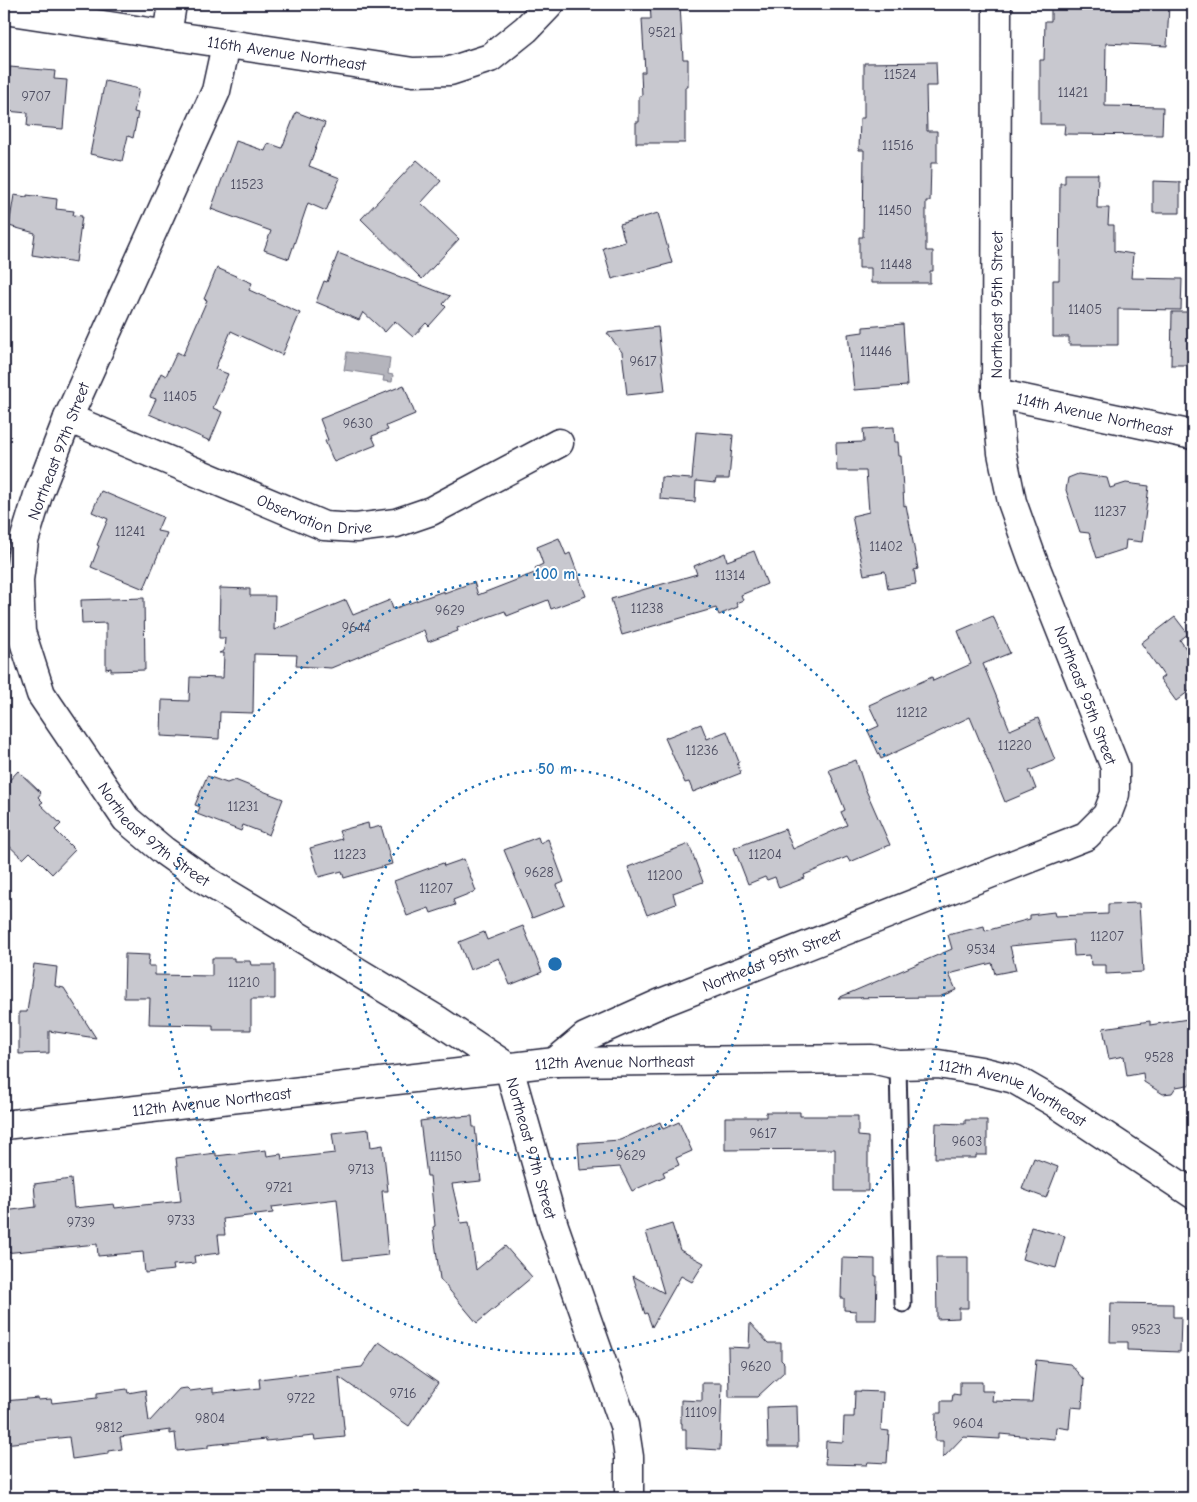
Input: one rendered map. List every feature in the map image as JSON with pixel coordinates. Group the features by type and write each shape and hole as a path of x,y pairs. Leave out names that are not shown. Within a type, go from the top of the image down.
{"street":[{"path":"167,35 172,4"},
{"name":"116th Avenue Northeast","path":"4,10 413,72 450,71 490,58 526,29 550,4"},
{"name":"Northeast 95th Street","path":"555,1062 585,1037 661,1003 1086,836 1107,815 1115,794 1115,767 1032,558 1012,502 1002,453 996,393 997,4"},
{"name":"Northeast 97th Street","path":"226,45 216,90 68,418 38,495 24,542 19,580 21,632 41,694 126,819 164,851 205,880 440,1021 509,1068 554,1226 624,1425 629,1457 629,1498"},
{"name":"114th Avenue Northeast","path":"996,393 1193,435"},
{"name":"Observation Drive","path":"68,418 324,526 348,528 396,523 431,511 559,443"},
{"name":"112th Avenue Northeast","path":"4,1125 555,1062 872,1059 898,1065 938,1064 1014,1079 1054,1102 1193,1194"}],"lane":[{"path":"898,1065 903,1304"}],"shaded area":[{"path":"347,352 390,358 388,374 393,375 392,382 383,381 384,376 344,370"}],"building":[{"path":"650,4 680,4 683,59 688,59 688,87 685,87 685,143 636,143 636,122 639,122 639,96 642,96 641,72 645,72 642,19 651,19"},
{"path":"1051,4 1169,4 1167,46 1106,43 1105,106 1163,107 1162,135 1064,134 1065,124 1040,124 1040,60 1044,60 1045,21 1051,21"},
{"path":"936,62 937,86 926,86 927,131 937,131 937,163 931,163 930,201 926,201 926,251 933,251 933,271 930,271 930,283 871,283 871,268 859,268 859,237 863,237 864,150 859,150 860,118 864,118 864,63"},
{"path":"10,67 55,71 54,79 67,80 63,129 27,126 28,113 6,111"},
{"path":"105,81 139,89 134,112 138,113 133,138 128,136 122,161 90,154"},
{"path":"296,112 325,123 309,166 340,178 326,211 308,203 289,259 264,250 271,231 211,209 236,141 265,151 268,143 282,148"},
{"path":"417,160 441,181 421,203 459,239 422,279 361,219"},
{"path":"1065,174 1098,174 1097,208 1109,208 1108,225 1114,225 1114,251 1133,254 1131,278 1182,279 1181,310 1118,309 1118,345 1069,345 1069,337 1053,337 1053,280 1059,280 1060,183 1065,183"},
{"path":"1153,181 1180,182 1180,213 1153,213"},
{"path":"14,195 57,199 56,209 74,211 73,215 82,216 76,262 32,255 35,233 9,226"},
{"path":"658,213 672,263 612,279 603,248 625,242 620,224"},
{"path":"338,253 450,296 443,304 446,307 429,326 426,323 413,337 395,321 385,332 363,312 359,320 316,302 324,281 327,282"},
{"path":"217,268 252,283 249,290 300,313 282,355 231,331 215,369 228,374 213,408 222,412 210,441 149,414 156,399 150,397 161,373 166,376 177,352 183,355 207,300 204,299"},
{"path":"1172,312 1193,312 1193,365 1171,365"},
{"path":"903,324 907,386 854,390 848,334 863,332 863,327"},
{"path":"658,327 665,391 627,395 622,352 607,333"},
{"path":"404,385 415,414 386,426 388,430 372,436 376,445 334,462 325,441 328,440 320,419"},
{"path":"894,427 895,442 898,442 899,456 901,456 904,506 906,505 918,569 914,570 916,584 888,589 885,571 864,575 852,516 869,512 866,471 837,471 836,443 864,442 863,429"},
{"path":"696,432 733,435 729,479 716,479 715,483 696,481 695,502 660,499 661,477 692,479"},
{"path":"1078,474 1107,478 1110,488 1126,483 1149,486 1142,542 1126,540 1125,549 1097,558 1089,533 1080,532 1066,490 1068,478"},
{"path":"101,491 163,517 157,531 167,533 144,589 91,567 99,546 97,545 108,519 92,512"},
{"path":"559,538 566,555 570,553 586,596 551,609 548,600 507,616 505,611 457,628 458,631 428,642 424,630 331,668 296,666 297,655 254,654 253,713 220,712 219,739 161,736 162,700 189,701 190,677 223,678 224,653 219,653 224,651 225,638 219,638 220,588 250,589 250,596 275,596 274,630 346,600 353,615 390,600 393,609 474,582 478,595 537,572 535,568 543,564 537,547"},
{"path":"754,551 767,584 741,595 743,600 736,603 738,607 719,615 716,608 622,635 611,599 697,574 694,566 725,553 727,561"},
{"path":"144,598 145,670 111,671 111,668 106,669 106,623 82,624 81,600"},
{"path":"993,616 1010,653 983,664 1010,730 1038,718 1055,760 1029,771 1036,789 1005,802 970,717 881,759 868,731 879,726 869,705 932,677 933,681 971,664 958,631"},
{"path":"1175,617 1188,634 1180,640 1193,659 1193,688 1176,701 1160,679 1164,676 1141,643"},
{"path":"701,724 707,739 727,731 739,762 737,763 741,773 693,792 689,782 685,783 665,738"},
{"path":"856,760 865,788 890,845 850,862 847,857 804,875 805,878 779,888 775,877 767,880 765,877 748,884 734,848 785,829 793,849 847,825 841,812 845,810 829,770"},
{"path":"18,771 41,793 38,797 43,802 40,804 61,824 55,830 75,850 52,874 30,852 23,859 4,841 4,786"},
{"path":"207,776 227,783 235,780 283,799 269,835 243,825 241,831 197,814 200,807 195,805"},
{"path":"368,823 369,829 381,826 392,864 344,878 342,871 319,877 310,848 342,839 339,831"},
{"path":"538,837 540,843 548,839 564,882 557,885 565,905 532,918 504,850"},
{"path":"689,844 703,882 673,893 676,904 647,915 628,867"},
{"path":"464,859 476,891 453,900 455,905 431,913 429,908 407,916 394,881 443,863 444,866"},
{"path":"1139,903 1143,972 1106,974 1106,965 1091,965 1090,955 1074,956 1073,940 1010,946 1016,970 995,974 992,963 949,974 956,990 939,997 838,998 952,949 948,935 984,926 985,931 1030,919 1030,915 1054,912 1055,916 1108,914 1108,904"},
{"path":"523,926 542,972 510,985 499,958 470,970 459,942 484,932 487,940"},
{"path":"125,954 149,955 148,966 155,966 155,975 212,976 212,958 234,958 234,961 250,961 251,965 275,965 275,999 251,999 251,1030 213,1030 213,1025 149,1024 150,998 124,998"},
{"path":"34,964 57,967 55,986 64,988 96,1038 49,1031 49,1053 19,1054 19,1012 27,1012"},
{"path":"1188,1019 1193,1053 1193,1084 1176,1087 1172,1093 1163,1094 1144,1082 1143,1073 1127,1076 1124,1056 1109,1059 1103,1028 1150,1021 1150,1025"},
{"path":"766,1112 800,1112 800,1116 858,1116 858,1136 868,1137 868,1191 835,1191 835,1149 725,1150 725,1117 766,1117"},
{"path":"472,1116 473,1127 475,1127 481,1181 452,1184 461,1223 469,1222 476,1270 505,1246 532,1277 477,1323 440,1279 433,1227 435,1226 430,1176 427,1176 420,1121"},
{"path":"965,1120 987,1120 987,1155 976,1155 976,1158 935,1158 936,1123 965,1124"},
{"path":"660,1122 663,1129 679,1122 692,1151 676,1158 679,1165 663,1172 665,1176 632,1191 620,1167 580,1170 578,1143 620,1140"},
{"path":"369,1129 371,1147 383,1145 388,1191 382,1191 388,1255 343,1260 337,1199 272,1207 273,1213 223,1219 225,1235 218,1235 220,1253 194,1256 195,1263 173,1265 174,1270 145,1273 143,1252 98,1256 97,1244 4,1253 4,1211 36,1207 34,1184 71,1179 74,1208 114,1204 115,1208 181,1201 176,1158 216,1153 216,1156 266,1150 267,1156 281,1154 282,1159 335,1153 332,1133"},
{"path":"1034,1158 1058,1167 1046,1198 1022,1189"},
{"path":"672,1224 680,1250 704,1263 692,1282 681,1276 652,1327 647,1313 645,1314 633,1276 664,1293 646,1232"},
{"path":"1031,1227 1065,1236 1056,1268 1022,1259"},
{"path":"936,1257 968,1257 968,1308 959,1308 959,1318 937,1319"},
{"path":"842,1258 875,1259 875,1276 877,1276 876,1320 856,1320 856,1311 844,1310 844,1298 841,1298"},
{"path":"1111,1303 1173,1304 1173,1317 1181,1317 1180,1352 1128,1350 1128,1342 1110,1342"},
{"path":"750,1323 768,1343 781,1343 781,1360 784,1363 784,1372 757,1397 729,1397 728,1347 749,1348"},
{"path":"379,1342 438,1383 409,1426 339,1377 345,1437 315,1440 314,1436 266,1441 266,1439 208,1445 208,1448 177,1451 175,1433 170,1434 170,1430 120,1437 122,1449 108,1451 108,1454 72,1459 69,1437 4,1444 4,1401 38,1398 38,1400 51,1399 52,1403 97,1398 97,1393 127,1389 128,1393 145,1390 149,1422 179,1389 187,1388 190,1391 213,1388 213,1393 260,1388 259,1379 362,1367"},
{"path":"1036,1360 1070,1364 1084,1380 1082,1408 1071,1407 1069,1429 1056,1427 1055,1439 1000,1434 1000,1439 963,1437 943,1458 943,1441 935,1441 936,1413 941,1413 941,1401 952,1401 953,1394 960,1395 960,1382 982,1382 982,1391 993,1391 992,1401 1032,1402"},
{"path":"702,1383 722,1383 720,1450 686,1448 686,1429 682,1429 681,1423 681,1400 702,1401"},
{"path":"855,1391 883,1392 881,1430 889,1431 887,1463 868,1462 867,1465 825,1464 826,1441 843,1442 844,1417 854,1417"},
{"path":"797,1406 798,1447 768,1447 767,1407"}]}
